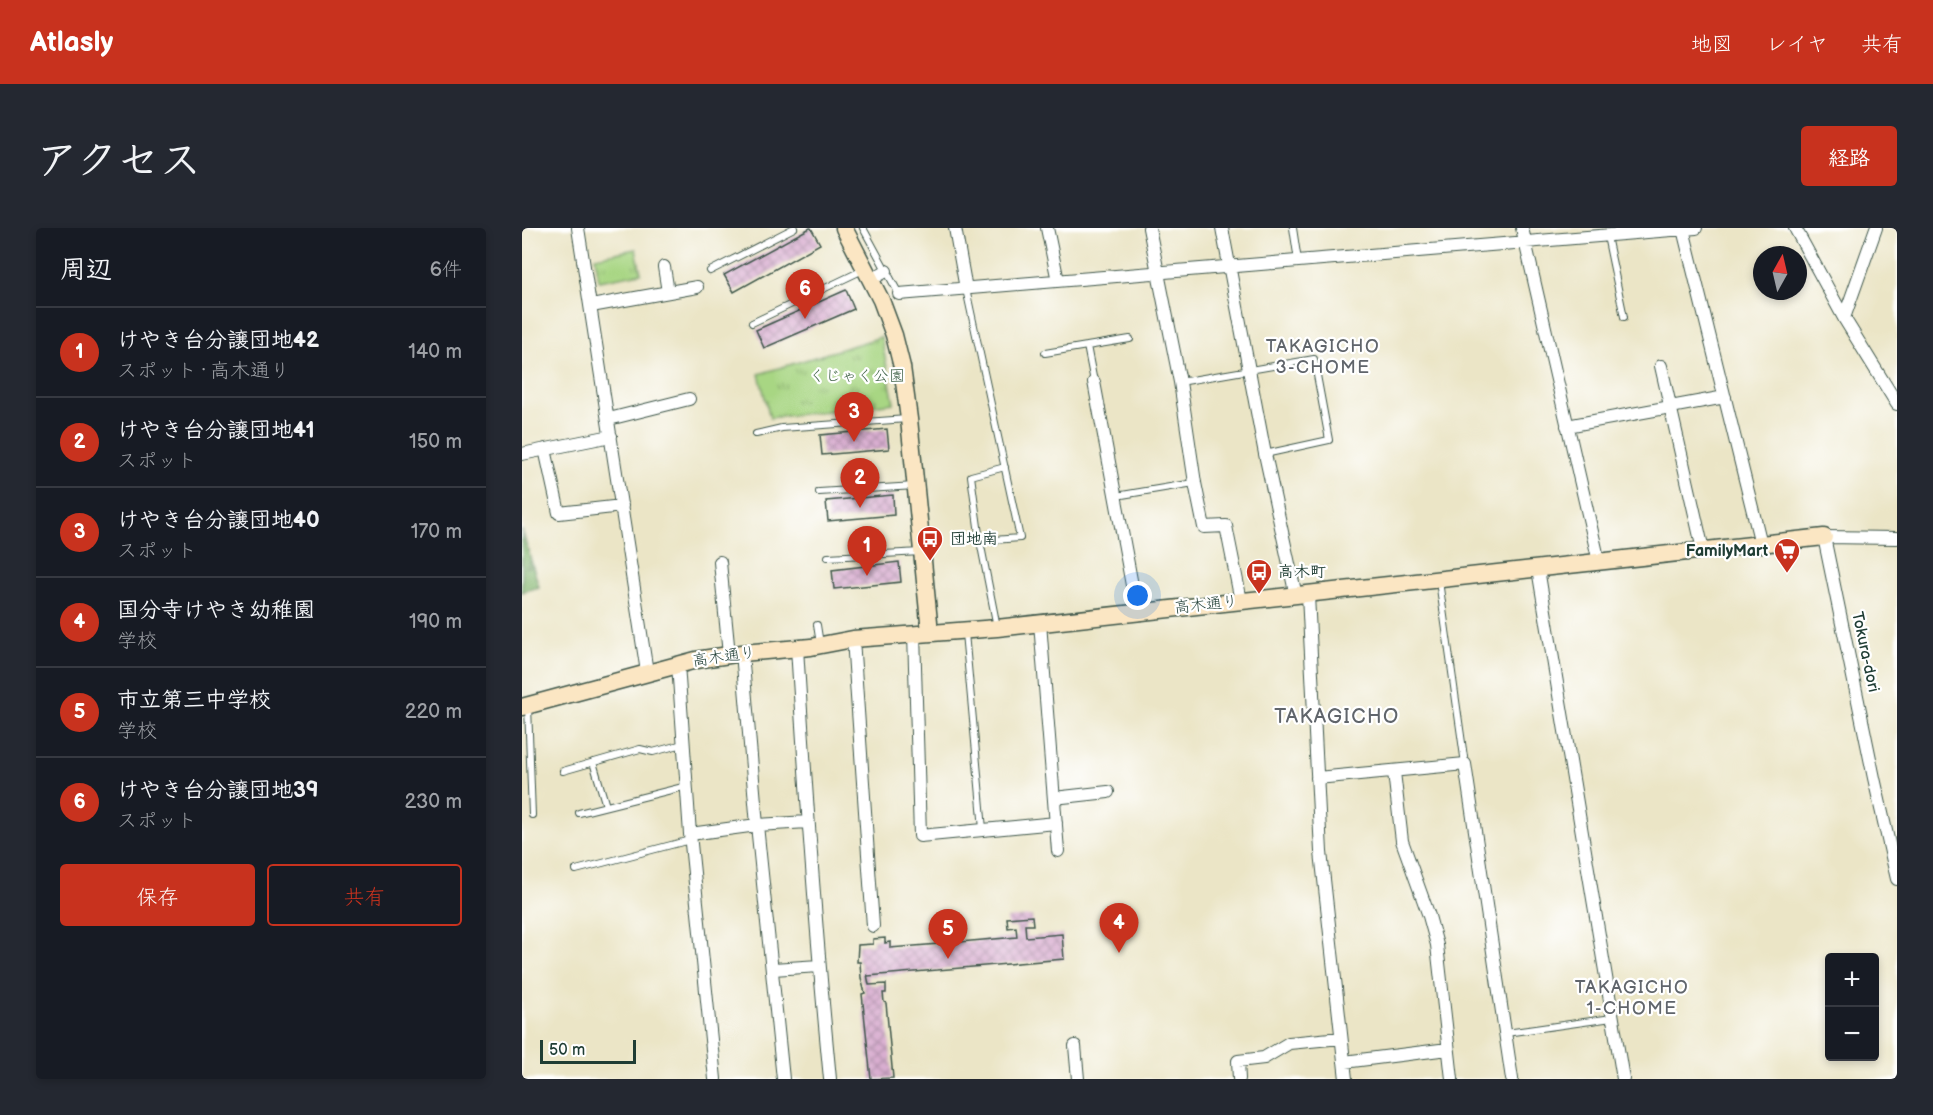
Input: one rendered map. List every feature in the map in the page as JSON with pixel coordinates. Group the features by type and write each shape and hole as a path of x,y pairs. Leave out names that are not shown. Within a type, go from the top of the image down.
{"street":[{"path":"578,228 647,672"},
{"path":"844,228 875,273 894,335 905,383 922,552 920,836 1056,823"},
{"path":"955,228 966,289"},
{"path":"1047,228 1058,281"},
{"path":"1149,228 1180,382 1204,527 1226,526 1241,601"},
{"path":"1222,228 1265,454 1302,596 1321,852 1346,1079"},
{"path":"1522,228 1599,562"},
{"path":"899,294 1696,228"},
{"path":"1795,228 1844,318 1897,404"},
{"path":"1844,318 1876,228"},
{"path":"1683,229 1761,544"},
{"path":"664,267 668,292"},
{"path":"591,306 697,287"},
{"path":"1661,366 1703,550"},
{"path":"1094,382 1137,612"},
{"path":"1567,426 1725,397"},
{"path":"609,419 689,399"},
{"path":"522,454 611,436"},
{"path":"545,449 559,513 622,506"},
{"name":"高木通り","path":"525,706 678,664 735,654 797,648 853,639 997,628 1302,596 1824,537 1897,538"},
{"name":"Tokura-dori","path":"1824,537 1897,879"},
{"path":"720,562 735,654 757,825 783,1079"},
{"path":"1538,569 1623,1079"},
{"path":"1040,623 1058,851"},
{"path":"853,639 873,926"},
{"path":"797,648 819,966 830,1079"},
{"path":"678,664 691,837 715,1079"},
{"path":"1317,778 1465,764 1512,1079"},
{"path":"1394,772 1401,841 1429,916 1437,945 1452,1079"},
{"path":"1054,798 1108,792"},
{"path":"691,837 757,825 808,822"},
{"path":"773,969 819,966"},
{"path":"1236,1078 1238,1061 1264,1058 1289,1043 1341,1038"},
{"path":"1075,1047 1078,1079"},
{"path":"1344,1062 1448,1049"}],"lane":[{"path":"710,271 794,228"},
{"path":"863,228 875,273 899,294"},
{"path":"1293,228 1298,261"},
{"path":"1607,235 1624,317"},
{"path":"752,322 875,273"},
{"path":"966,289 1020,538 980,541"},
{"path":"1045,353 1130,339"},
{"path":"1086,346 1094,382"},
{"path":"1180,382 1314,359 1329,440 1265,454"},
{"path":"756,434 782,428 909,419"},
{"path":"997,628 980,541 971,476 1005,467"},
{"path":"1115,496 1195,483"},
{"path":"819,492 915,486"},
{"path":"828,556 922,552"},
{"path":"1439,580 1465,764"},
{"path":"817,624 820,645"},
{"path":"964,631 983,829"},
{"path":"525,706 532,815"},
{"path":"563,771 640,749 653,752 683,744"},
{"path":"593,762 606,806"},
{"path":"579,813 687,786"},
{"path":"576,870 691,837"},
{"path":"1506,1033 1613,1018"}],"green space":[{"path":"636,249 641,273 599,281 595,257"},
{"name":"くじゃく公園","path":"881,337 894,403 770,418 759,374"},
{"path":"522,530 539,587 522,592"}],"building":[{"path":"810,228 820,244 734,292 724,275"},
{"path":"846,290 854,309 764,348 756,330"},
{"path":"887,429 889,449 822,455 820,435"},
{"path":"893,495 894,515 828,521 826,501"},
{"path":"899,562 901,582 834,589 832,570"},
{"path":"1032,916 1033,925 1025,925 1026,937 1062,934 1064,959 868,976 867,974 869,985 886,984 886,993 883,993 886,1003 893,1078 871,1079 862,994 865,993 860,962 857,962 858,945 873,944 873,939 885,938 885,943 890,942 890,948 951,943 950,932 959,932 960,942 1017,937 1016,927 1008,928 1007,918"}],"place":[{"name":"けやき台分譲団地39","path":"805,319"},
{"name":"けやき台分譲団地40","path":"854,442"},
{"name":"けやき台分譲団地41","path":"860,508"},
{"name":"団地南","path":"930,562"},
{"name":"FamilyMart","path":"1787,574"},
{"name":"けやき台分譲団地42","path":"867,576"},
{"name":"高木町","path":"1259,595"},
{"name":"国分寺けやき幼稚園","path":"1119,953"},
{"name":"市立第三中学校","path":"948,959"}],"district":[{"name":"TAKAGICHO 3-CHOME","path":"1323,356"},
{"name":"TAKAGICHO","path":"1337,717"},
{"name":"TAKAGICHO 1-CHOME","path":"1632,997"}]}
